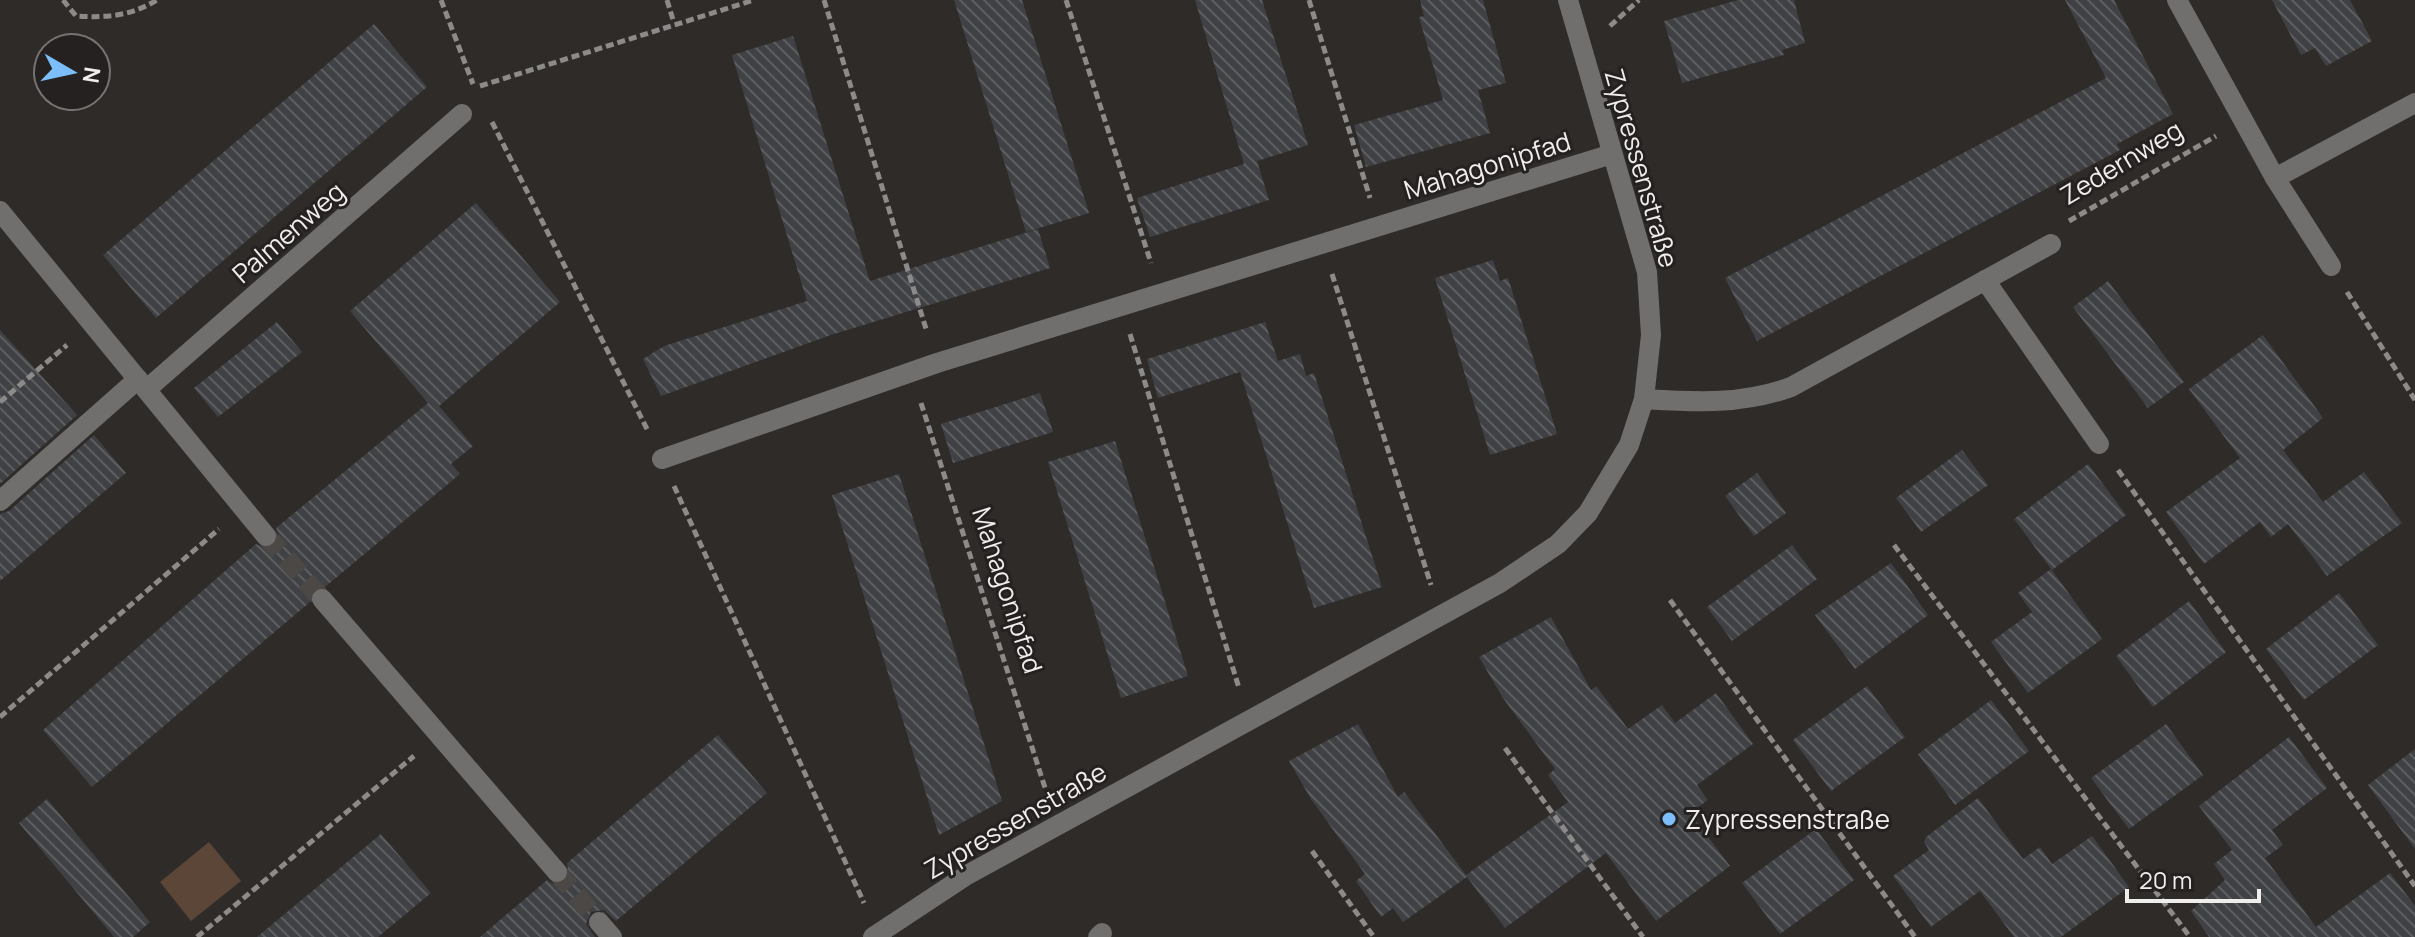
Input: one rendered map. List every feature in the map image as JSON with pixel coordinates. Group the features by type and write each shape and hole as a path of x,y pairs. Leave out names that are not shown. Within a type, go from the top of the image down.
{"street":[{"name":"Zypressenstraße","path":"873,937 967,875 1249,719 1441,618 1558,544 1588,513 1629,445 1644,399 1651,335 1647,272 1568,0"},
{"path":"2177,0 2275,178 2331,266"},
{"path":"2275,178 2415,103"},
{"name":"Palmenweg","path":"0,501 462,114"},
{"name":"Mahagonipfad","path":"662,459 937,363 1612,154"},
{"path":"0,211 266,536"},
{"name":"Zedernweg","path":"1644,399 1713,404 1756,399 1791,387 2051,244"},
{"path":"1985,280 2099,444"},
{"path":"322,599 557,872"}],"path":[{"path":"63,0 76,16 106,18 140,10 157,0"},
{"path":"667,0 674,23"},
{"path":"475,88 754,0"},
{"path":"824,0 937,363"},
{"path":"1066,0 1161,294"},
{"name":"Mahagonipfad","path":"1309,0 1378,225"},
{"name":"Zedernweg","path":"2051,244 2074,216 2245,121"},
{"path":"1322,243 1441,618"},
{"path":"2331,266 2415,400"},
{"path":"1121,306 1249,719"},
{"path":"0,402 92,323"},
{"name":"Mahagonipfad","path":"911,372 1057,825"},
{"path":"2099,444 2415,886"},
{"path":"0,717 244,507"},
{"path":"1894,545 2190,937"},
{"path":"1670,600 1915,937"},
{"path":"197,937 440,735"},
{"path":"1505,748 1643,937"},
{"path":"1312,851 1374,937"}],"shaded area":[{"path":"209,842 241,881 191,921 160,882"}],"building":[{"path":"954,0 1022,0 1089,213 1026,232"},
{"path":"1195,0 1262,0 1308,145 1257,161 1269,200 1150,237 1137,198 1244,164"},
{"path":"1420,0 1483,0 1506,83 1478,90 1490,133 1366,167 1354,125 1443,100 1419,17 1424,16"},
{"path":"1738,0 1794,0 1805,43 1782,50 1784,55 1682,83 1664,21"},
{"path":"2065,0 2114,0 2173,114 2117,144 2120,150 1757,341 1725,278 2106,78"},
{"path":"2272,0 2350,0 2372,41 2326,66 2315,48 2301,55"},
{"path":"374,24 427,87 156,318 103,255"},
{"path":"793,36 870,281 1038,229 1050,268 831,335 661,396 643,359 664,346 807,301 732,55"},
{"path":"476,203 560,302 439,406 473,446 451,464 460,474 325,587 314,589 310,602 92,787 43,730 256,544 267,549 275,545 279,535 276,528 428,403 350,311"},
{"path":"1493,260 1500,281 1508,278 1557,434 1490,455 1435,278"},
{"path":"2108,281 2184,382 2148,408 2073,307"},
{"path":"277,322 302,352 218,417 194,388"},
{"path":"1265,322 1278,361 1300,354 1306,376 1314,373 1382,587 1314,608 1240,372 1158,398 1147,359"},
{"path":"0,330 77,415 0,484"},
{"path":"2263,335 2323,418 2283,450 2323,502 2364,472 2402,523 2327,576 2288,524 2271,537 2260,522 2204,564 2166,512 2240,458 2189,389"},
{"path":"1040,393 1053,432 953,463 941,424"},
{"path":"94,435 126,473 0,581 0,514 9,511"},
{"path":"1115,441 1188,676 1121,698 1048,462"},
{"path":"1962,450 1988,485 1921,532 1896,498"},
{"path":"2088,464 2126,515 2052,570 2014,519"},
{"path":"1757,473 1786,513 1754,536 1725,496"},
{"path":"899,474 1002,801 939,835 832,495"},
{"path":"1792,545 1817,579 1732,641 1707,607"},
{"path":"1891,563 1928,615 1855,669 1815,615"},
{"path":"2051,569 2102,639 2028,693 1991,642 2032,612 2018,593"},
{"path":"2339,593 2378,645 2304,700 2266,649"},
{"path":"2189,601 2226,652 2153,707 2116,656"},
{"path":"1551,617 1591,690 1596,686 1628,729 1662,705 1675,723 1716,693 1753,744 1697,785 1708,800 1690,813 1730,866 1656,921 1606,853 1505,928 1467,877 1403,922 1393,908 1381,917 1356,881 1365,874 1311,799 1289,761 1358,724 1398,797 1404,792 1466,875 1568,802 1548,775 1555,769 1503,698 1479,657"},
{"path":"1867,686 1905,737 1831,791 1793,740"},
{"path":"1991,700 2029,751 1955,805 1918,754"},
{"path":"2166,724 2203,775 2129,829 2091,778"},
{"path":"718,735 767,793 616,921 604,910 591,912 586,924 595,937 480,937 547,880 553,884 565,882 569,876 567,863"},
{"path":"2289,737 2327,788 2272,830 2283,845 2265,858 2316,927 2390,873 2415,906 2415,937 2209,937 2191,911 2225,880 2214,864 2232,850 2199,806"},
{"path":"2415,749 2415,849 2368,785"},
{"path":"1978,798 2023,859 2040,847 2052,864 2092,836 2129,887 2061,937 2014,937 1980,891 1931,927 1893,876 1929,850 1924,842 1926,837"},
{"path":"47,799 150,922 133,937 114,937 19,823"},
{"path":"1816,829 1854,880 1780,934 1742,883"},
{"path":"381,834 431,893 378,937 257,937"}],"tunnel":[{"path":"266,536 322,599"},
{"path":"557,872 599,922"}],"place":[{"name":"Zypressenstraße","path":"1669,819"}]}
